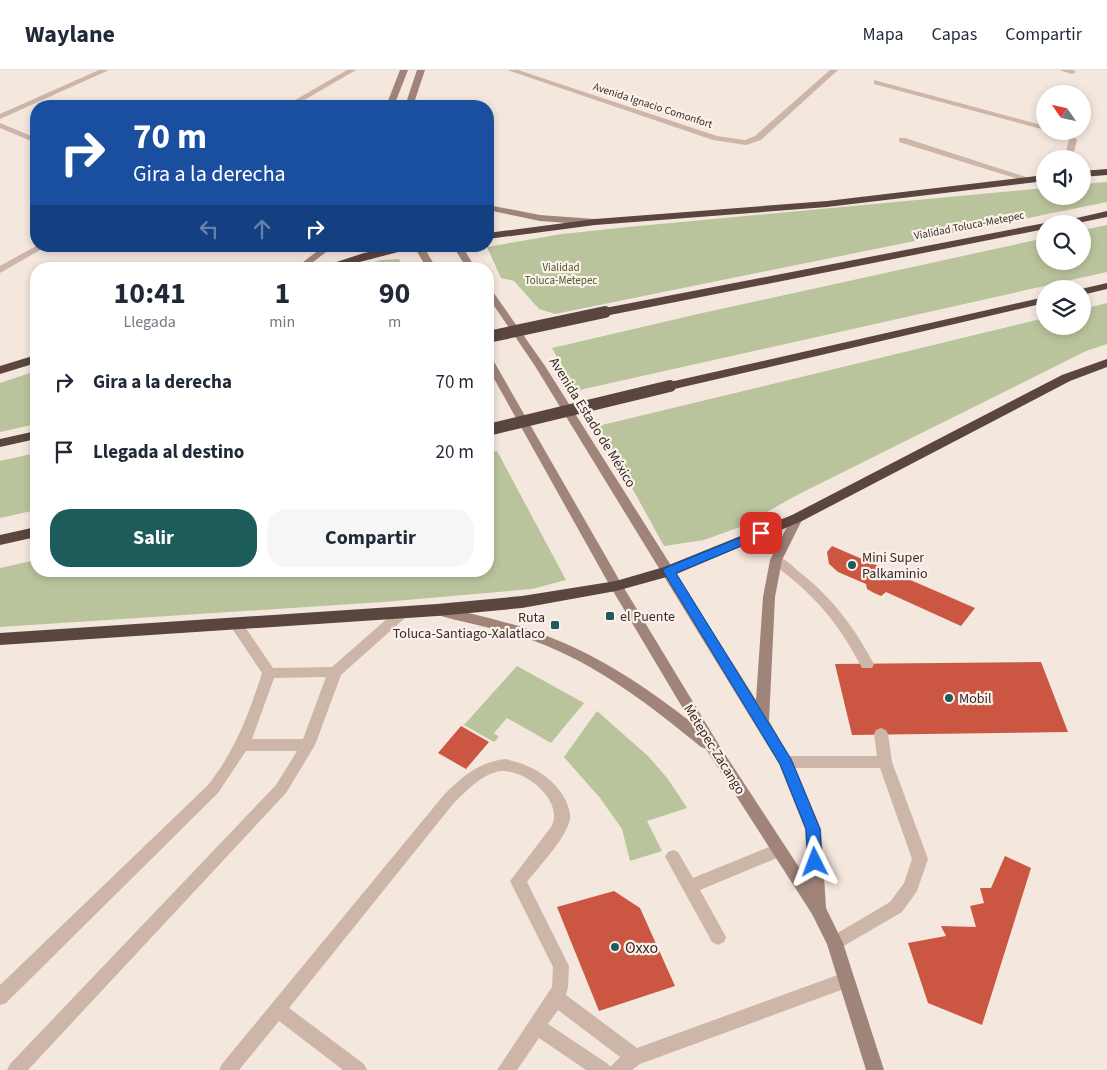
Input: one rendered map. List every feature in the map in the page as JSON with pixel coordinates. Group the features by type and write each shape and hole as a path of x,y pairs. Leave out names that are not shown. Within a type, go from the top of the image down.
{"highway":[{"path":"1091,173 1107,172"},
{"path":"494,235 595,222 826,204 1036,179"},
{"path":"1091,217 1107,214"},
{"name":"Vialidad Toluca-Metepec","path":"494,336 605,312 1036,228"},
{"path":"344,262 384,252"},
{"path":"1091,290 1107,286"},
{"path":"494,429 1036,302"},
{"path":"0,370 30,361"},
{"path":"0,639 402,613 522,602 616,586 669,571 797,518 1066,378 1107,363"},
{"path":"0,443 30,436"},
{"path":"0,540 30,533"}],"main road":[{"path":"392,100 404,70"},
{"path":"411,100 421,70"},
{"path":"494,209 540,218 595,222"},
{"path":"308,262 322,252"},
{"name":"Avenida Estado de México","path":"494,299 540,366 669,571"},
{"path":"494,371 616,586"},
{"path":"762,721 767,621 776,560 797,518"},
{"name":"Metepec-Zacango","path":"669,571 786,762 813,829 818,910"},
{"name":"Metepec-Zacango","path":"616,586 714,749 818,910 835,944 875,1070"},
{"path":"436,610 503,626 558,645 613,674 652,699 714,749"}],"street":[{"path":"36,100 104,70"},
{"path":"300,100 352,70"},
{"name":"Avenida Ignacio Comonfort","path":"511,70 730,142 746,142 758,138 834,70"},
{"path":"1063,70 1072,72"},
{"path":"877,82 1036,126"},
{"path":"0,116 30,103"},
{"path":"0,125 30,138"},
{"path":"902,140 1031,180"},
{"path":"0,270 33,252"},
{"path":"776,560 805,582 839,614 853,635 866,664"},
{"path":"16,1070 269,804 290,776 308,745 334,672 402,613"},
{"path":"236,624 269,673"},
{"path":"269,673 334,672"},
{"path":"0,997 212,789 228,771 244,745 254,722 269,673"},
{"path":"835,944 896,907 911,886 920,859 885,762 881,734"},
{"path":"244,745 308,745"},
{"path":"786,762 885,762"},
{"path":"228,1070 448,800 474,777 495,765 504,764 518,766 552,790 563,808 562,821 557,830 518,881 561,966 561,982 556,998 506,1070"},
{"path":"690,887 779,850"},
{"path":"673,857 718,937"},
{"path":"617,1070 635,1056 846,980"},
{"path":"556,998 635,1056"},
{"path":"278,1009 358,1070"},
{"path":"536,1026 602,1070"}],"green space":[{"name":"Vialidad Toluca-Metepec","path":"1107,182 1107,202 555,314 539,309 514,281 501,278 489,252 494,252 494,246 562,234 1036,189 1036,205 1091,205 1091,183"},
{"path":"1107,225 1107,272 1071,280 1036,280 1036,288 575,391 552,348 1036,240 1036,270 1091,270 1091,228"},
{"path":"399,259 400,262 374,262"},
{"path":"1107,303 1107,344 1086,351 799,494 740,527 704,540 664,546 598,426 1036,320 1036,335 1091,335 1091,307"},
{"path":"30,373 30,425 0,432 0,383"},
{"path":"497,451 566,580 532,589 383,602 0,627 0,568 30,561 30,577 494,577 494,452"},
{"path":"30,454 30,511 0,518 0,461"},
{"path":"517,666 584,703 551,743 507,718 494,733 499,737 494,742 464,725"},
{"path":"597,711 648,756 668,779 687,808 647,821 662,851 630,861 622,829 600,798 564,757"}],"building":[{"path":"832,546 975,608 961,626 886,592 881,596 874,593 867,589 866,584 838,572 829,564 827,552"},
{"name":"Mobil","path":"1041,662 1068,732 852,735 835,664"},
{"path":"461,726 489,742 466,769 438,753"},
{"path":"1005,856 1031,868 982,1025 928,1003 908,943 946,936 941,926 976,927 970,906 984,903 980,888 991,888"},
{"name":"Oxxo","path":"614,891 640,908 675,986 599,1011 557,907"}],"place":[{"name":"Mini Super Palkaminio","path":"852,565"},
{"name":"el Puente","path":"610,616"},
{"name":"Ruta Toluca-Santiago-Xalatlaco","path":"555,625"},
{"name":"Mobil","path":"949,698"},
{"name":"Oxxo","path":"615,947"}],"route":[{"path":"761,533 669,571 786,762 813,829 815,862"}]}
